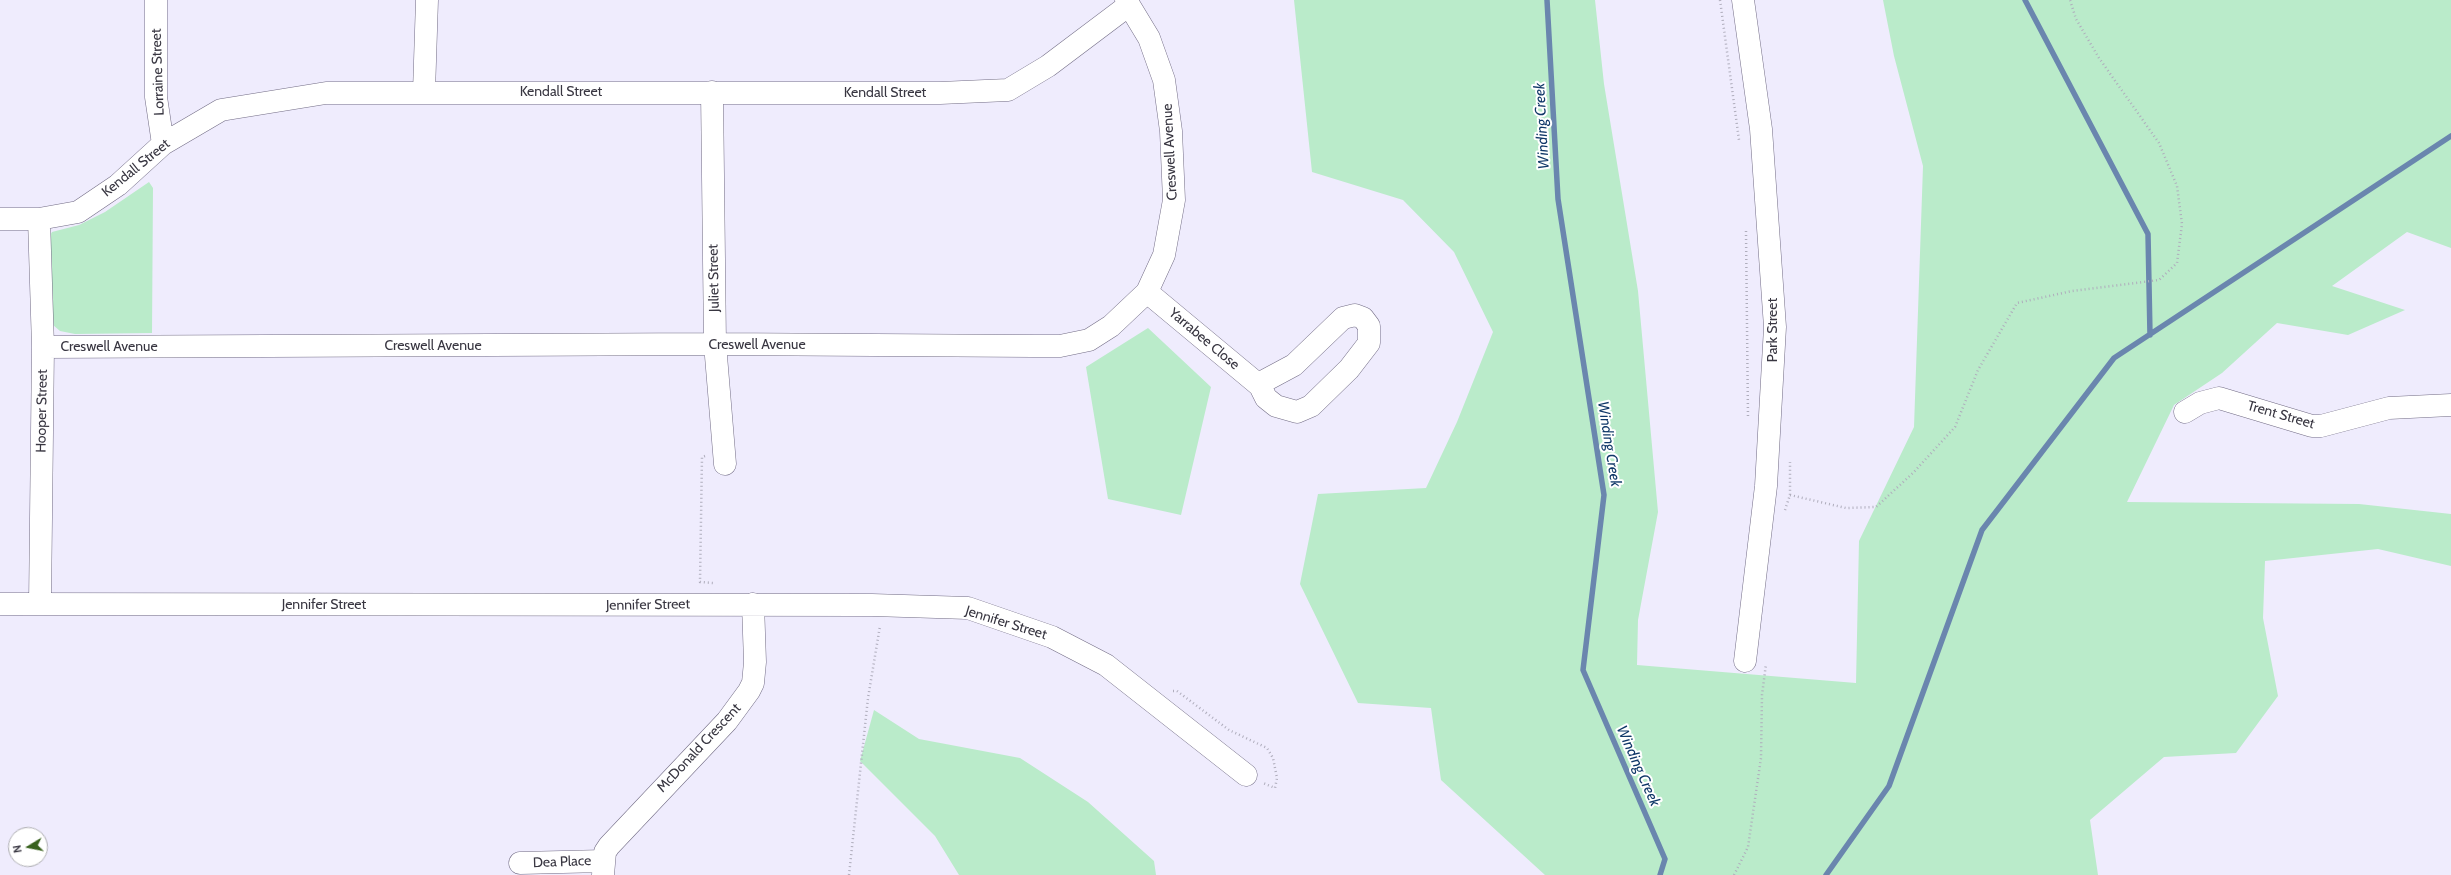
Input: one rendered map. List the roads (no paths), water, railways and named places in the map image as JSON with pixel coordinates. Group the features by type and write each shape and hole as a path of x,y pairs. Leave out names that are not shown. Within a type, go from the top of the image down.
{"street":[{"name":"Lorraine Street","path":"156,0 156,97 163,144"},
{"path":"424,92 427,0"},
{"name":"Park Street","path":"1743,0 1762,130 1775,327 1763,508 1745,661"},
{"name":"Kendall Street","path":"0,219 39,218 78,212 118,185 163,144 222,110 326,93 940,93 1008,90 1048,66 1128,2"},
{"name":"Creswell Avenue","path":"43,348 715,344 1060,346 1090,340 1111,326 1147,292 1164,256 1174,200 1172,131 1164,80 1149,38 1128,2"},
{"name":"Juliet Street","path":"712,92 715,344 725,464"},
{"name":"Hooper Street","path":"39,218 43,348 40,604"},
{"name":"Yarrabee Close","path":"1147,292 1260,386 1266,398 1276,406 1297,412 1306,409 1350,369 1369,343 1369,326 1363,318 1355,315 1343,318 1294,365 1266,380 1260,386"},
{"name":"Trent Street","path":"2185,412 2200,403 2219,398 2306,425 2321,426 2389,408 2451,405"},
{"name":"Jennifer Street","path":"0,604 576,606 753,604 883,605 968,608 1052,637 1106,664 1246,775"},
{"name":"McDonald Crescent","path":"603,868 605,852 618,835 727,721 749,691 753,683 755,662 753,604"},
{"name":"Dea Place","path":"520,863 603,868"}],"waterway":[{"name":"Winding Creek","path":"1547,0 1558,199 1604,495 1583,670 1665,859 1660,875"},
{"path":"2025,0 2148,234 2150,335"},
{"path":"1826,875 1889,786 1982,530 2114,358 2451,136"}]}
